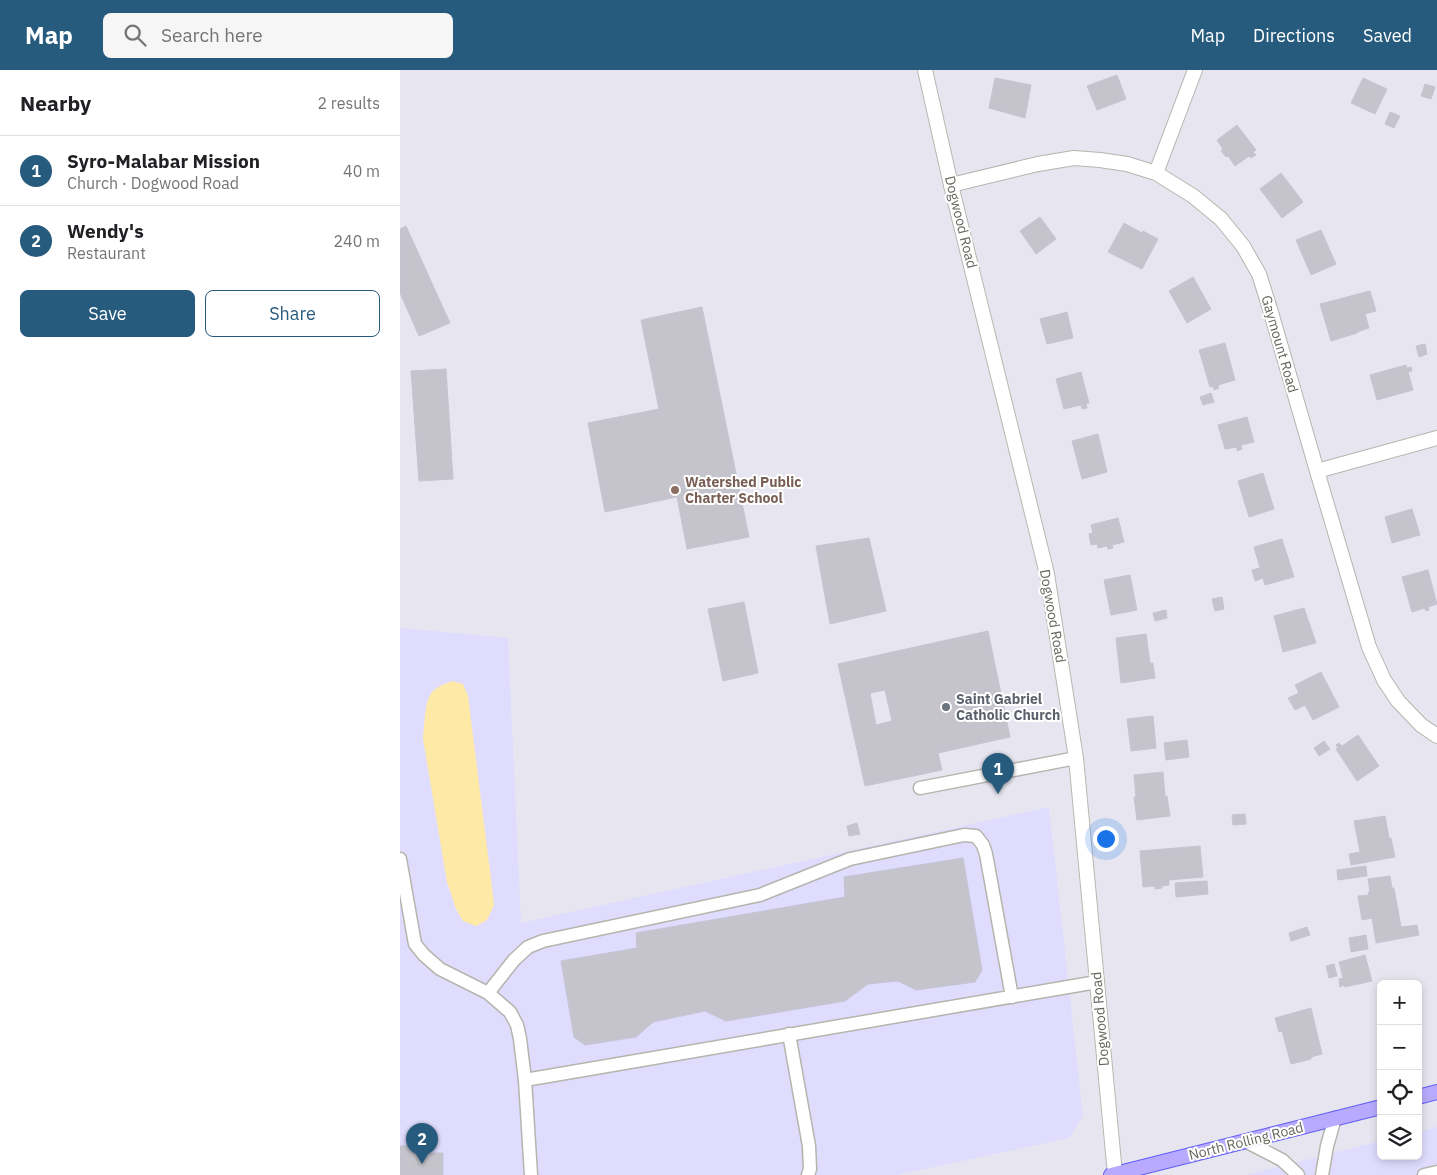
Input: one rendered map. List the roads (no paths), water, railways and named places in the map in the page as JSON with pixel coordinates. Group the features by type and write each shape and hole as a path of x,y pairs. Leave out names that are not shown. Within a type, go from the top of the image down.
{"main road":[{"name":"Dogwood Road","path":"925,70 951,185 1047,574 1076,758 1113,1175"},
{"path":"1156,173 1195,70"},
{"name":"Gaymount Road","path":"951,185 1038,164 1074,158 1127,164 1156,173 1193,196 1221,219 1243,246 1259,274 1369,647 1384,680 1398,701 1437,736"},
{"path":"1317,471 1437,438"},
{"path":"1422,1096 1437,1092"},
{"name":"North Rolling Road","path":"1113,1175 1377,1108"}],"lane":[{"path":"920,788 1076,758"},
{"path":"488,993 514,960 528,947 543,941 760,895 850,859 964,835 976,836 983,845 986,854 1012,997"},
{"path":"400,859 415,944 440,969 488,993 510,1012 517,1025 525,1080 531,1175"},
{"path":"525,1080 1096,982"},
{"path":"789,1034 809,1146 811,1173"},
{"path":"1322,1175 1327,1146 1335,1118"},
{"path":"1245,1141 1282,1160 1298,1175"},
{"path":"1424,1175 1437,1172"}],"place":[{"name":"Watershed Public Charter School","path":"675,490"},
{"name":"Saint Gabriel Catholic Church","path":"946,707"},
{"name":"Syro-Malabar Mission","path":"998,794"},
{"name":"Wendy's","path":"422,1164"}]}
